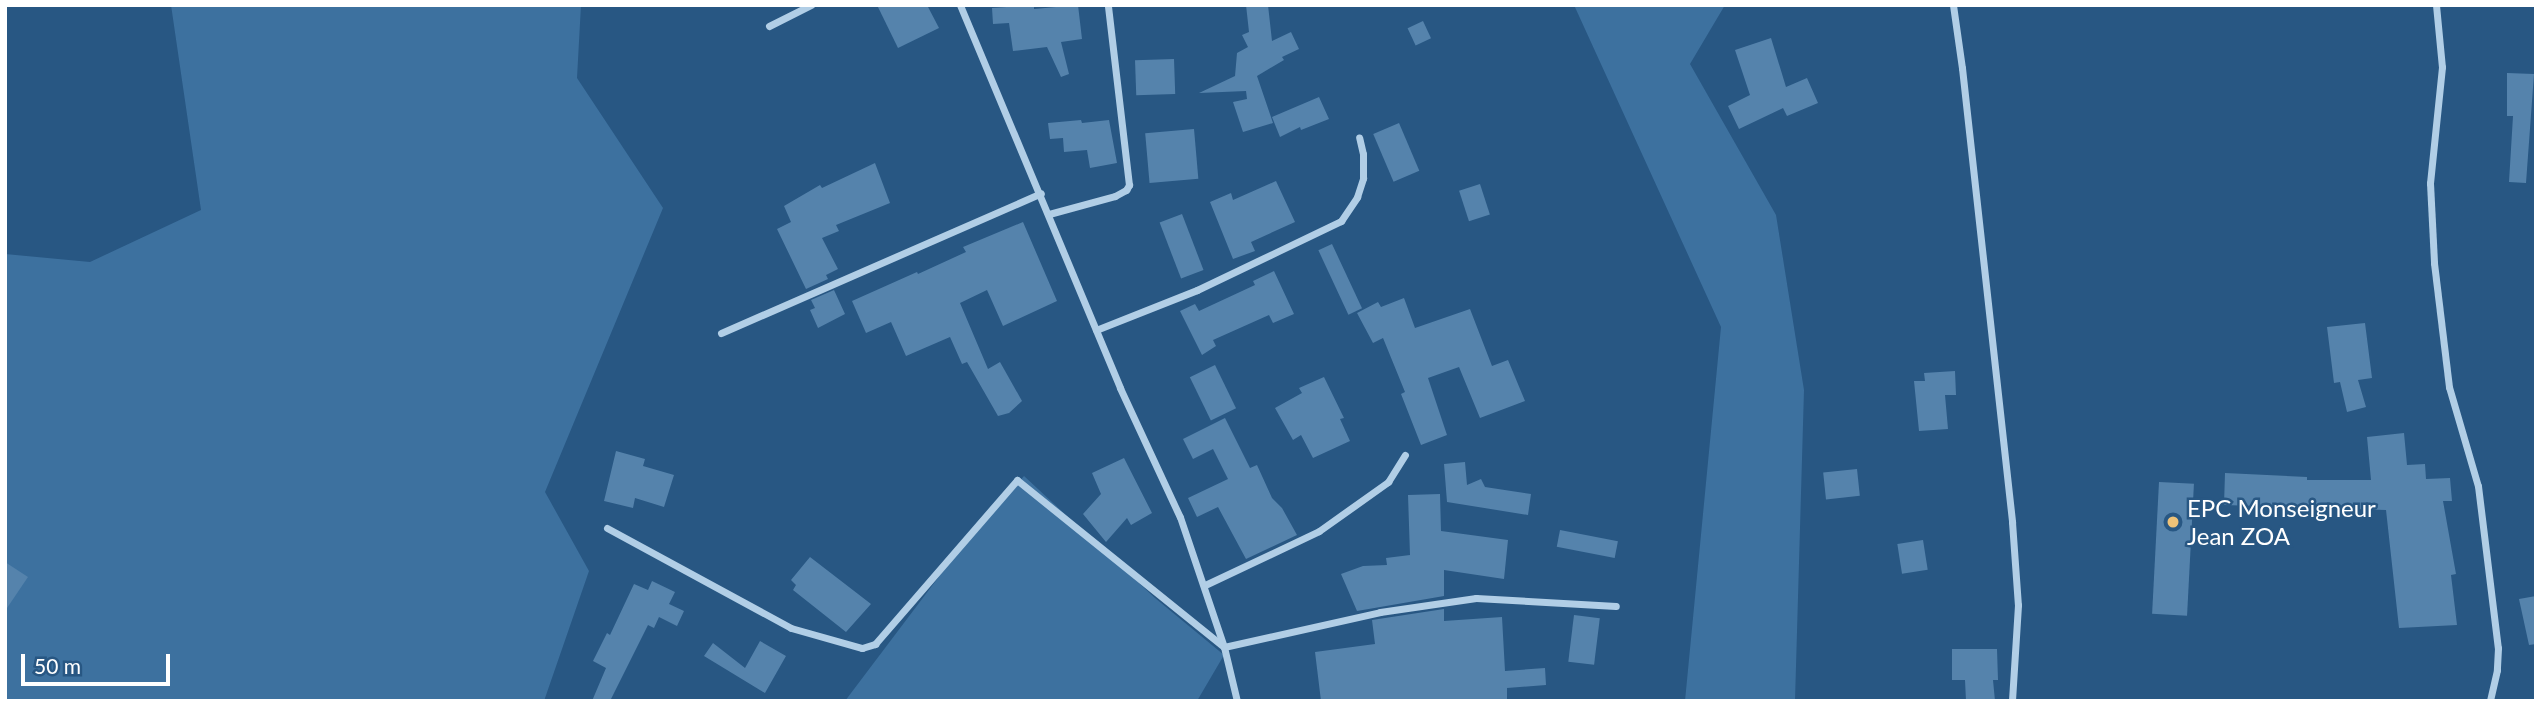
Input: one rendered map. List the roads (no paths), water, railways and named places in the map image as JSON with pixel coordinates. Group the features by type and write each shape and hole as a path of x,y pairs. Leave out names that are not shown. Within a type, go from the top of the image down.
{"street":[{"path":"769,26 811,5"},
{"path":"960,5 1041,193 1096,330 1180,517 1205,585 1237,701"},
{"path":"1049,214 1115,196 1126,191 1129,184 1108,5"},
{"path":"1953,5 2012,522 2018,605 2012,701"},
{"path":"2436,5 2442,67 2430,183 2434,263 2449,387 2478,486 2498,648 2490,701"},
{"path":"1096,330 1197,290 1341,221 1357,197 1363,178 1363,154 1359,137"},
{"path":"721,333 1041,193"},
{"path":"1205,585 1319,531 1388,482 1405,455"},
{"path":"607,527 790,628 867,648 874,644 1010,484 1019,480 1157,596 1224,647 1380,612 1476,598 1616,606"}],"place":[{"name":"EPC Monseigneur Jean ZOA","path":"2173,522"}]}
